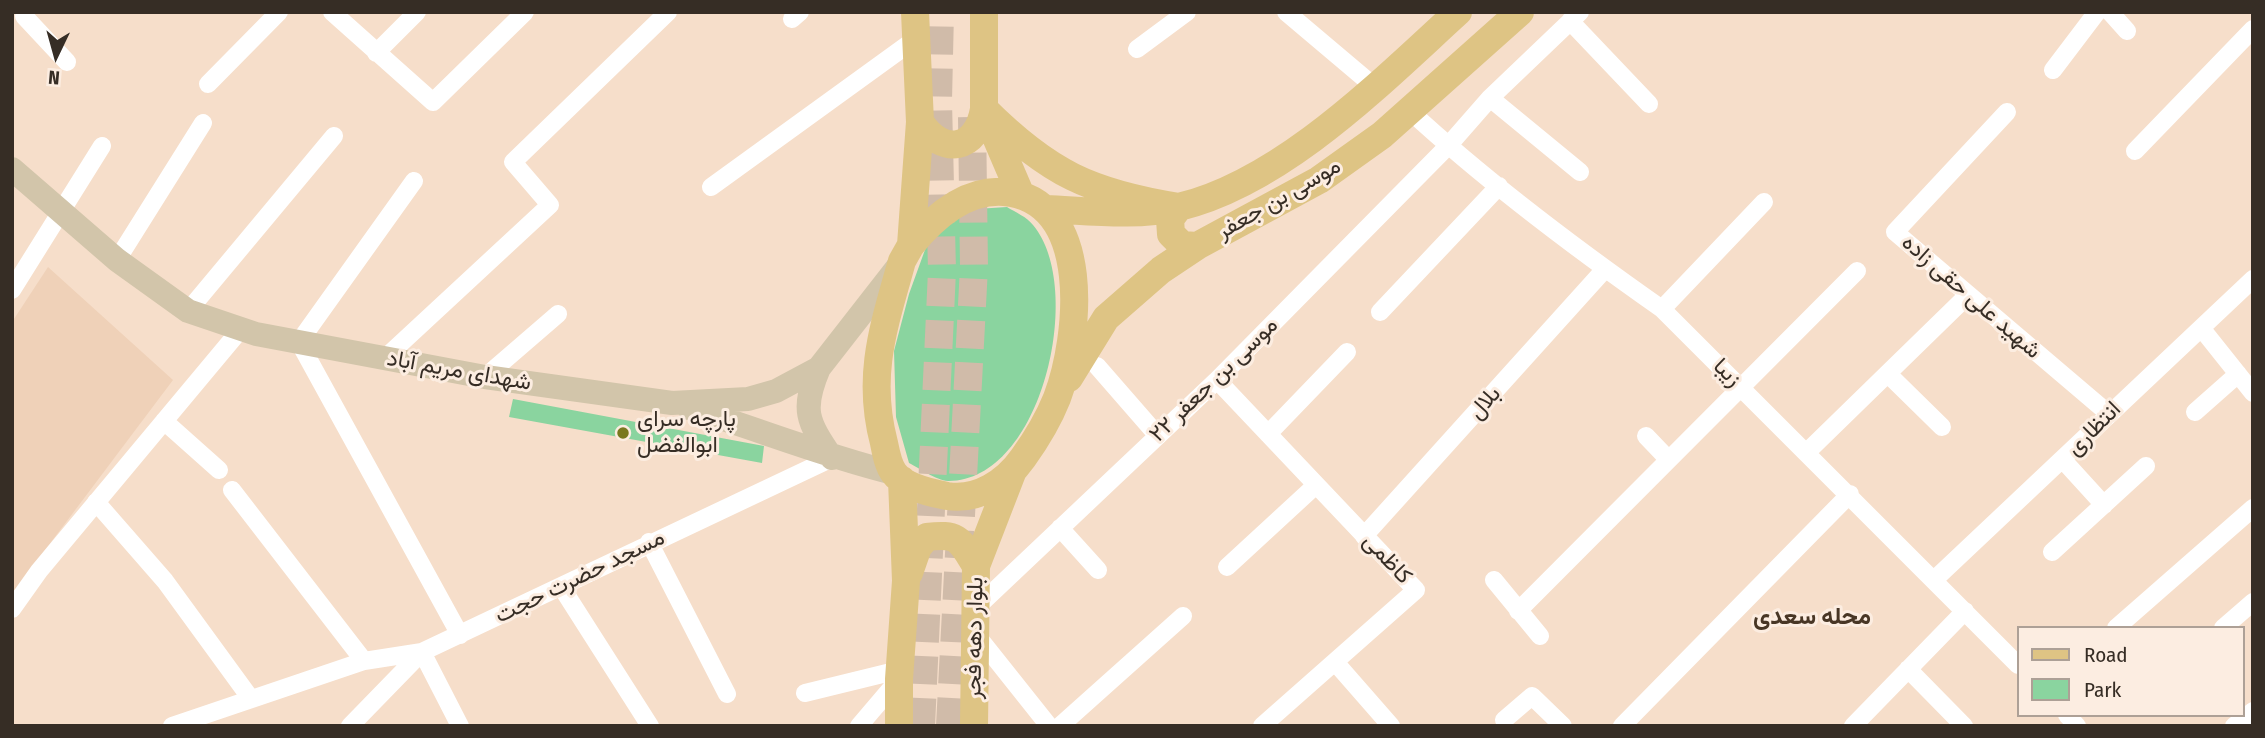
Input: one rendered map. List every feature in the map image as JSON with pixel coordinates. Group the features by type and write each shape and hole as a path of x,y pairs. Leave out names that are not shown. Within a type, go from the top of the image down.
{"main road":[{"path":"920,122 931,138 948,145 967,142 981,128 984,109 984,12"},
{"name":"موسی بن جعفر","path":"1046,209 1139,213 1179,207 1207,198 1253,176 1323,131 1376,88 1458,12"},
{"name":"موسی بن جعفر","path":"1057,398 1106,318 1161,270 1197,246 1319,180 1410,111 1520,12"},
{"path":"899,726 899,674 906,581 898,477 880,429 875,369 907,253 920,122 915,26"},
{"path":"984,109 1020,193"},
{"path":"984,109 1015,140 1049,166 1088,186 1129,199 1179,207 1170,219 1171,234 1182,245 1197,246"},
{"name":"شهدای مریم آباد","path":"13,171 61,215 188,312 241,329 385,359 485,377 672,403 748,399 776,391 819,368 907,253"},
{"path":"672,403 762,430 832,458 898,477 924,491 967,497 995,486 1012,473 1031,446 1057,398 1073,320 1072,267 1063,231 1046,209 1034,199 1020,193 991,191 963,199 929,223 907,253"},
{"path":"819,368 808,392 807,411 812,428 832,458"},
{"name":"بلوار دهه فجر","path":"974,726 976,566 1012,473"},
{"path":"906,581 918,547 927,537 947,534 960,539 976,566"}],"street":[{"path":"208,84 279,12"},
{"path":"332,12 433,102 525,12"},
{"path":"376,53 417,12"},
{"path":"385,359 550,205 513,162 668,12"},
{"path":"1137,49 1187,12"},
{"path":"1286,12 1376,88"},
{"path":"2053,70 2097,12"},
{"path":"2110,12 2127,31"},
{"path":"1575,17 1649,104"},
{"name":"موسی بن جعفر ۲۲","path":"975,621 1060,528 1217,380 1448,146 1490,99 1575,17"},
{"path":"22,18 67,62"},
{"path":"711,187 915,26"},
{"path":"2135,151 2253,29"},
{"path":"1490,99 1580,172"},
{"name":"زیبا","path":"1410,111 1448,146 1605,269 1662,309 1936,579 2016,663"},
{"name":"شهید علی حقی زاده","path":"2007,112 1895,232 1967,296 2109,414"},
{"path":"117,260 203,122"},
{"path":"188,312 334,136"},
{"path":"12,290 102,146"},
{"path":"414,181 299,342 460,635"},
{"path":"1380,312 1499,186"},
{"path":"1662,309 1764,202"},
{"name":"بلال","path":"1364,536 1605,269"},
{"path":"1518,611 1857,271"},
{"name":"انتظاری","path":"1936,579 2253,279"},
{"path":"1807,452 1967,296"},
{"path":"485,377 558,314"},
{"path":"2202,328 2252,389"},
{"path":"12,608 96,502 241,329"},
{"path":"1268,434 1347,352"},
{"path":"1097,366 1158,436"},
{"path":"2195,412 2238,373"},
{"path":"1888,374 1942,428"},
{"name":"کاظمی","path":"1217,380 1416,590 1262,726"},
{"path":"164,421 219,470"},
{"path":"1646,436 1668,459"},
{"name":"مسجد حضرت حجت","path":"350,726 422,652 562,588 649,542 832,458"},
{"path":"2063,460 2105,505"},
{"path":"2052,552 2146,466"},
{"path":"1227,567 1316,485"},
{"path":"232,490 364,661"},
{"path":"1622,726 1850,495"},
{"path":"96,502 165,581 251,699"},
{"path":"2118,626 2253,508"},
{"path":"1060,528 1098,570"},
{"path":"649,542 727,694"},
{"path":"1494,580 1540,636"},
{"path":"562,588 650,726"},
{"path":"2225,626 2253,601"},
{"path":"1853,726 1965,611"},
{"path":"1060,726 1183,616"},
{"path":"975,621 1049,726"},
{"path":"178,725 364,661 422,652 460,726"},
{"path":"1335,662 1391,726"},
{"path":"1908,669 1964,726"},
{"path":"805,692 899,674"},
{"path":"859,726 899,674"},
{"path":"1504,720 1532,696 1563,726"},
{"path":"2234,726 2253,711"}],"shaded area":[{"path":"48,267 173,380 12,594 12,322"}],"green space":[{"path":"1007,207 1033,225 1048,254 1055,292 1054,334 1046,377 1030,417 1008,450 981,473 943,480 909,463 896,417 894,351 909,294 926,247 961,210"},
{"path":"513,399 764,446 762,463 509,417"}],"tunnel":[{"path":"921,726 942,271 938,101 940,12"},
{"path":"950,726 974,267 972,117"}],"place":[{"name":"پارچه سرای ابوالفضل","path":"623,433"}],"district":[{"name":"محله سعدی","path":"1812,617"}]}
